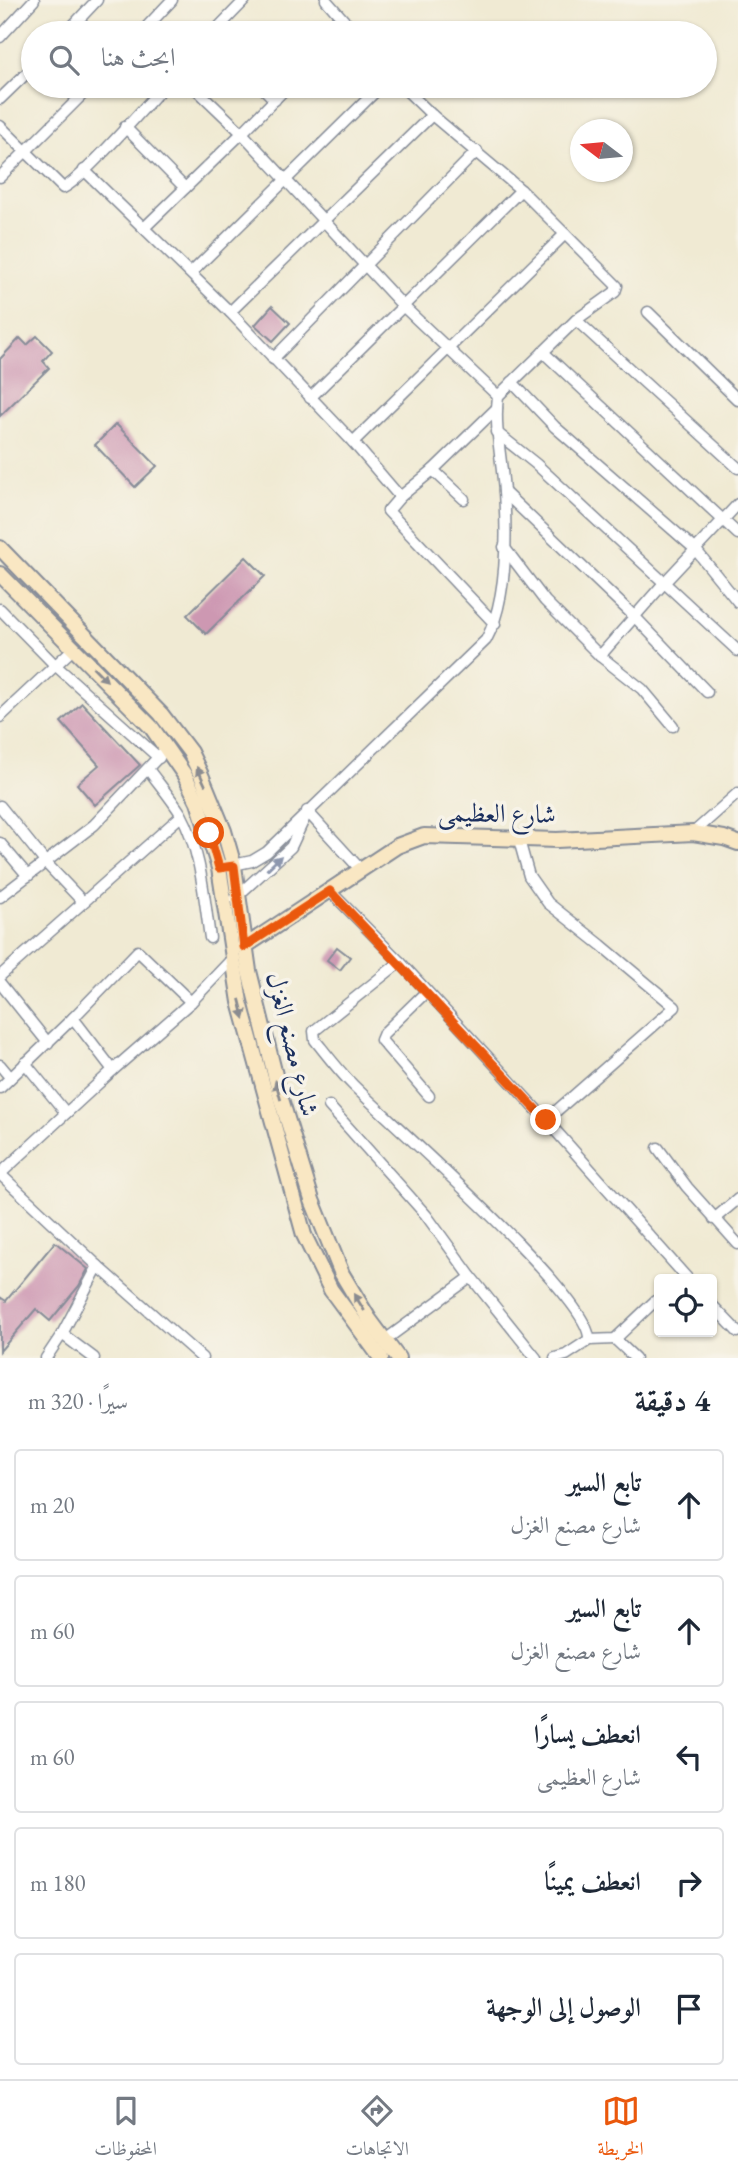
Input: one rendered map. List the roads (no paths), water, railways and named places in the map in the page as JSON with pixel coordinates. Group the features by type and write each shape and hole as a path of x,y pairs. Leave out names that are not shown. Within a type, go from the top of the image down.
{"street":[{"path":"0,37 34,0"},
{"path":"77,21 97,0"},
{"path":"152,21 172,0"},
{"path":"225,21 245,0"},
{"path":"326,0 344,21"},
{"path":"0,99 21,79"},
{"path":"0,177 79,98"},
{"path":"0,125 64,188 68,187 153,98"},
{"path":"205,98 404,307 498,396"},
{"path":"191,273 368,98"},
{"path":"227,867 252,861 267,852 486,640 495,624 503,575 504,492 496,432 498,396 576,320 615,292 617,286 521,190 414,98"},
{"path":"144,228 275,100"},
{"path":"230,312 432,115"},
{"path":"125,127 184,188"},
{"path":"273,359 477,151"},
{"path":"84,170 230,312 354,442 400,497"},
{"path":"310,398 521,190"},
{"path":"354,442 565,234"},
{"path":"648,312 738,400"},
{"path":"576,320 738,468"},
{"path":"543,352 738,534"},
{"path":"512,382 555,427 695,549 738,602"},
{"path":"495,624 388,513 389,508 400,497 433,470 497,408"},
{"path":"496,432 536,464 738,652"},
{"path":"433,470 464,499"},
{"path":"504,492 635,617 707,692"},
{"path":"600,656 738,504"},
{"path":"504,547 545,601 600,656 642,689 673,726"},
{"name":"شارع مصنع الغزل","path":"0,548 176,731 201,775 224,831 226,905 240,1002 295,1205 308,1245 331,1290 381,1358"},
{"name":"شارع مصنع الغزل","path":"0,574 152,728 163,753 198,802 239,895 244,947 267,1048 312,1200 342,1273 398,1358"},
{"path":"40,614 52,601"},
{"path":"0,609 55,665 163,753 94,825 0,895"},
{"path":"0,717 74,648"},
{"path":"148,769 181,816 190,836 200,871 210,938"},
{"path":"693,832 738,793"},
{"path":"0,806 46,863 83,902"},
{"path":"307,811 361,870"},
{"path":"226,905 291,847 307,811"},
{"path":"0,976 181,816"},
{"name":"شارع العظيمى","path":"244,947 397,846 424,836 519,840 693,832 738,843"},
{"path":"519,840 529,876 548,903 675,1007 546,1120"},
{"path":"0,843 28,876"},
{"path":"330,891 400,962 546,1120 684,1274"},
{"path":"0,1088 138,951 191,1002"},
{"path":"202,1358 0,1174 191,1002 232,959"},
{"path":"400,962 314,1031 315,1040 351,1083 526,1250 563,1293 589,1330 589,1340"},
{"path":"0,983 48,1043"},
{"path":"426,992 381,1040 429,1096"},
{"path":"73,1018 113,1070"},
{"path":"25,1063 66,1113"},
{"path":"0,1065 10,1077"},
{"path":"329,1106 426,1215 471,1277 536,1358"},
{"path":"658,1148 714,1219 738,1244"},
{"path":"714,1219 738,1199"},
{"path":"295,1205 312,1200"},
{"path":"46,1358 62,1334 98,1266"},
{"path":"385,1339 471,1277"},
{"path":"555,1358 589,1340 615,1339 654,1302"},
{"path":"717,1309 738,1332"},
{"path":"62,1334 94,1358"},
{"path":"615,1339 635,1358"}]}
